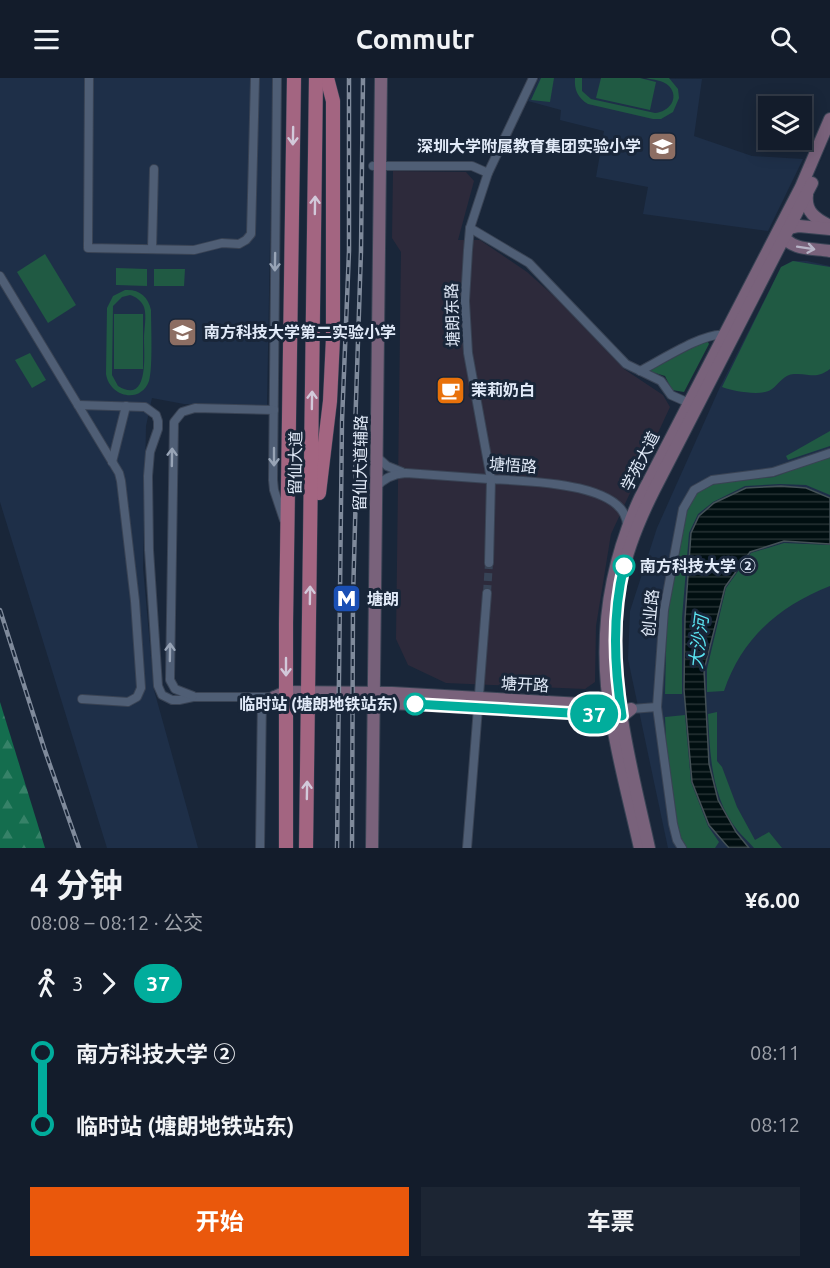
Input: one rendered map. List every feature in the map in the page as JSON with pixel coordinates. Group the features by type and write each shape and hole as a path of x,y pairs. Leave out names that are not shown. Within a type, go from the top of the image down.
{"main road":[{"name":"留仙大道","path":"286,848 277,697 288,530 294,78"},
{"name":"留仙大道","path":"306,848 316,78"},
{"path":"310,573 330,401 333,338 333,101 327,78"},
{"name":"留仙大道辅路","path":"366,848 376,489 374,78"},
{"name":"留仙大道辅路","path":"372,848 371,698 376,166 381,78"},
{"name":"学苑大道","path":"640,848 619,710 615,661 616,613 620,580 631,543 654,489 784,232 830,118"},
{"name":"学苑大道","path":"649,848 619,710 606,679 609,600 616,561 627,527 640,498 724,335 807,195 830,138"},
{"path":"807,195 806,203 811,213 830,228"},
{"path":"830,228 799,226 784,232 799,248 830,251"},
{"path":"587,704 600,694 606,679"},
{"name":"塘开路","path":"277,697 371,698 619,710"},
{"name":"塘开路","path":"479,703 587,704 619,710"}],"street":[{"path":"89,78 88,248 194,250 222,243 239,244 251,234 255,78"},
{"path":"277,78 274,490 288,530"},
{"name":"塘朗东路","path":"489,563 491,479 468,353 465,298 470,228 488,173 534,78"},
{"path":"376,166 471,166 488,173"},
{"path":"152,249 154,169"},
{"path":"470,228 530,263 626,364 661,381 671,395 689,403"},
{"path":"0,276 112,462 121,481 135,600 141,688 137,697 128,702 82,699"},
{"path":"640,371 706,337 724,335"},
{"path":"78,405 145,407 156,415 158,421 158,429 150,452 148,476 149,550 159,691 172,700 193,697 277,697 260,848"},
{"path":"112,462 126,406"},
{"path":"193,697 175,689 170,680 174,422 182,412 195,408 274,410"},
{"name":"创业路","path":"682,848 677,840 673,824 657,707 664,610 683,509 689,497 700,485 712,480 773,472 830,453"},
{"name":"塘悟路","path":"376,456 387,466 406,473"},
{"name":"塘悟路","path":"376,489 386,478 406,473 563,485 615,502 628,503 640,498"},
{"path":"615,502 626,516 627,527"},
{"path":"468,848 487,593"},
{"path":"619,710 657,707"}],"shaded area":[{"path":"0,78 273,78 267,405 184,404 152,398 146,426 143,568 154,690 198,848 107,848 0,502"},
{"name":"深圳大学附属教育集团实验小学","path":"539,78 702,79 694,136 752,156 803,159 768,231 643,214 648,187 596,177 604,131 560,120 561,110 528,101"},
{"path":"393,171 466,172 474,181 458,240 480,240 527,272 555,297 624,369 663,395 670,407 611,534 596,626 595,682 585,689 446,683 408,665 396,639 401,252 392,238"},
{"path":"792,261 807,261 830,266 830,848 668,848 628,659 630,611 657,528 720,387 781,267"}],"green space":[{"path":"541,78 554,78 550,102 531,100"},
{"path":"575,78 582,78 582,91 591,99 655,113 665,110 671,104 672,91 667,84 661,81 646,78 669,78 678,89 679,98 673,112 661,119 653,119 588,104 577,93"},
{"path":"601,78 640,78 656,82 650,110 596,98"},
{"path":"45,254 76,305 48,323 17,272"},
{"path":"793,261 830,267 830,369 816,375 790,374 772,389 762,393 740,392 722,387 781,267"},
{"path":"116,268 147,269 147,286 116,285"},
{"path":"154,269 185,269 184,286 154,286"},
{"path":"125,290 139,292 148,301 151,310 149,381 139,393 132,395 125,395 113,388 106,374 107,308 113,296","holes":["130,295 141,302 145,311 144,366 140,384 135,389 128,390 118,386 112,375 113,306 122,297"]},
{"path":"114,314 143,314 143,369 114,369"},
{"path":"707,340 709,344 684,392 672,390 665,376 649,371"},
{"path":"30,353 46,380 32,388 15,360"},
{"path":"830,431 830,446 788,460 786,456"},
{"path":"830,456 830,495 806,485 745,486 713,502 698,514 689,533 682,618 682,694 665,694 667,610 686,509 696,492 712,482 774,477"},
{"path":"784,543 830,545 830,586 795,603 765,626 741,655 724,691 707,692 707,669 726,588 751,553"},
{"path":"0,702 45,848 0,848"},
{"path":"717,712 717,761 722,767 737,807 755,840 769,832 782,848 754,848 738,831 722,804 711,760 708,714"},
{"path":"685,715 691,782 708,826 719,842 715,848 685,848 680,839 668,782 665,717"}],"water":[{"name":"大沙河","path":"781,486 806,488 830,498 830,544 784,541 750,552 725,587 704,670 709,764 718,800 736,832 749,848 729,848 709,825 692,782 684,690 685,618 691,533 699,516 714,503 746,488"}],"tunnel":[{"path":"487,593 489,563"}],"railway":[{"path":"337,848 342,421 349,251 349,78"},
{"path":"352,848 355,431 361,251 363,78"},
{"path":"0,610 79,848"}],"bus line":[{"name":"37","path":"415,704 622,716 616,675 615,631 620,580 624,566"}],"place":[{"name":"深圳大学附属教育集团实验小学","path":"662,146"},
{"name":"南方科技大学第二实验小学","path":"183,332"},
{"name":"茉莉奶白","path":"450,390"},
{"name":"南方科技大学 ②","path":"624,566"},
{"name":"塘朗","path":"346,599"},
{"name":"临时站 (塘朗地铁站东)","path":"415,704"}]}
